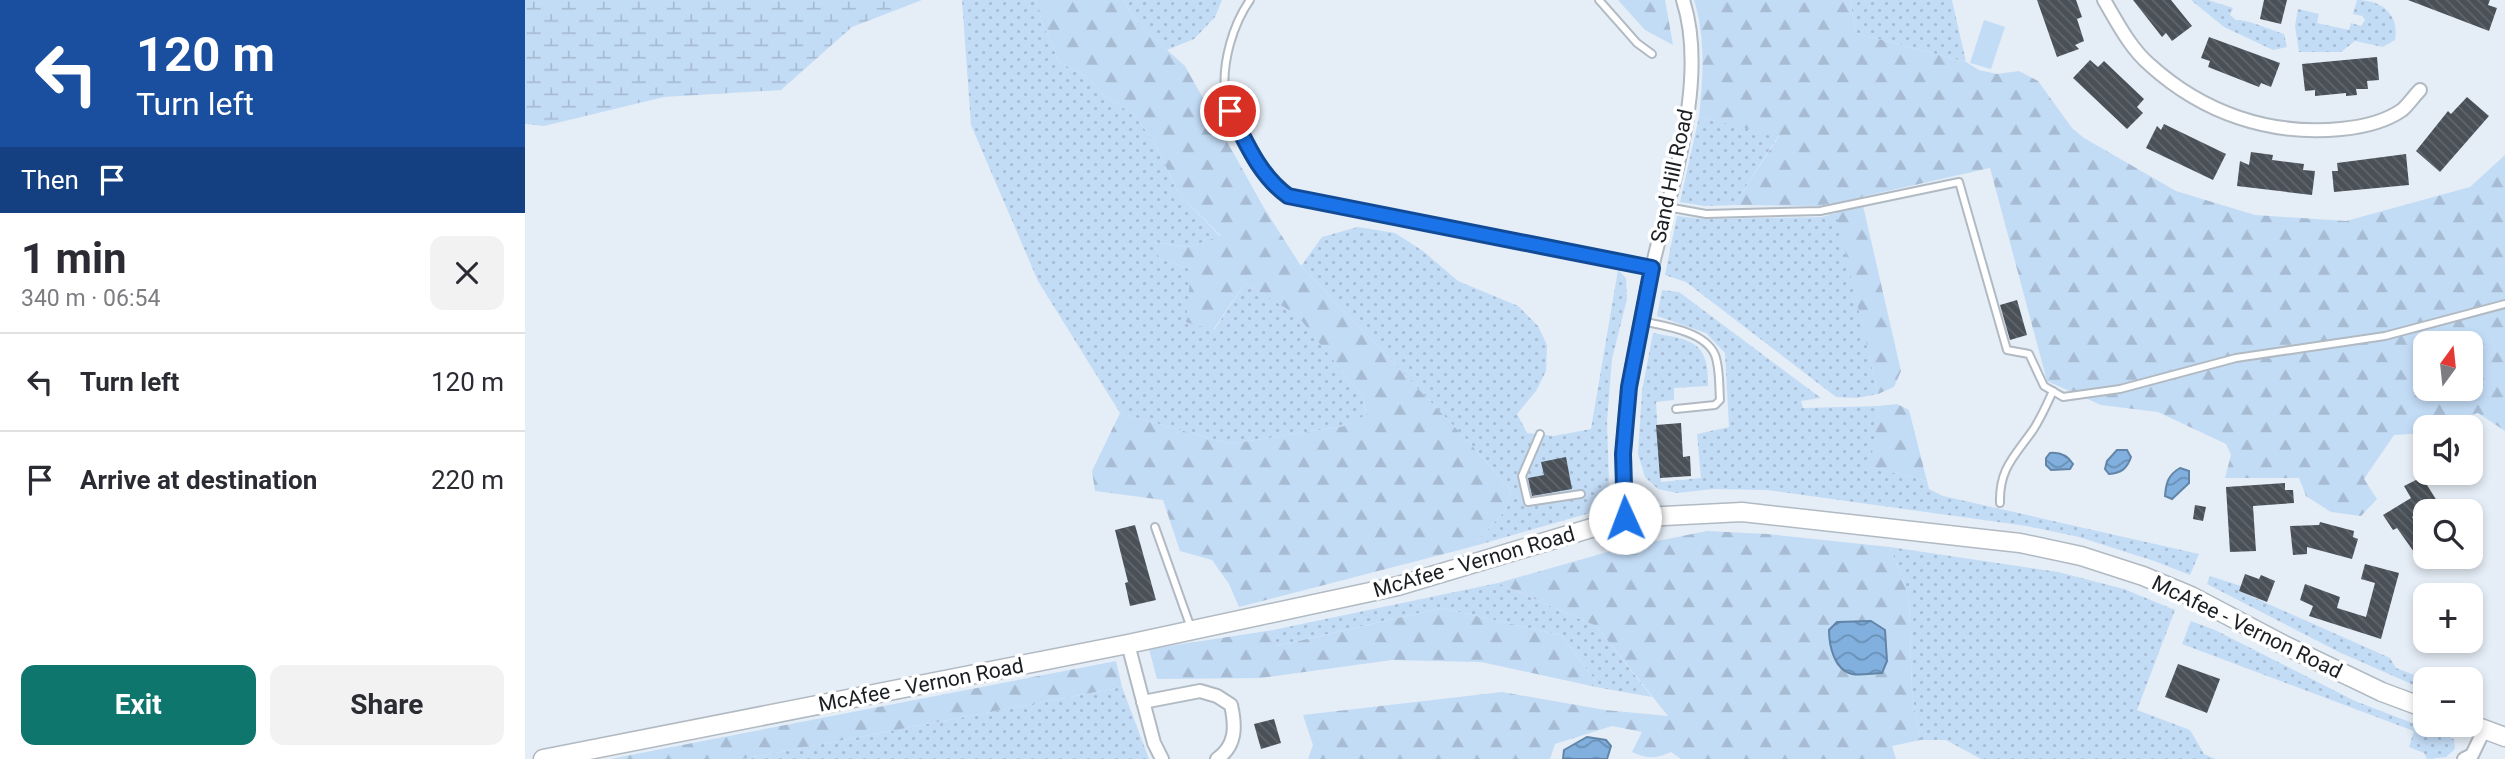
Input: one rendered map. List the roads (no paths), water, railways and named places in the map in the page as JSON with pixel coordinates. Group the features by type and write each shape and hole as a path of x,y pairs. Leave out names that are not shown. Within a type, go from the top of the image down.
{"main road":[{"name":"McAfee - Vernon Road","path":"543,759 1128,644 1398,586 1625,518 1742,512 2020,543 2081,556 2143,576 2191,596 2296,651 2382,692 2413,704"},
{"path":"2483,729 2505,737"}],"street":[{"name":"Sand Hill Road","path":"1625,518 1623,454 1629,387 1652,268 1686,119 1691,63 1690,22 1683,0"},
{"path":"2104,0 2123,33 2148,64 2178,88 2204,104 2275,128 2355,128 2382,120 2402,110 2420,90"},
{"path":"1128,644 1154,743 1162,759"},
{"path":"1143,702 1200,691 1217,696 1231,705 1235,721 1234,735 1229,748 1217,759"},
{"path":"2464,759 2472,755 2475,737"}],"lane":[{"path":"1250,0 1239,16 1227,57 1225,91 1230,111 1255,159 1275,186 1288,196 1652,268"},
{"path":"1599,0 1637,43 1653,54"},
{"path":"1667,207 1706,214 1820,211 1959,182 2007,350 2029,354 2044,386 2063,397 2120,389 2236,358 2385,336 2505,304"},
{"path":"1641,321 1689,334 1710,346 1716,358 1720,400 1715,405 1676,409"},
{"path":"2000,503 2000,486 2008,462 2034,428 2053,391"},
{"path":"1540,434 1522,476 1528,502 1581,494"},
{"path":"1155,527 1192,630"}],"water":[{"path":"2117,450 2127,450 2131,457 2123,470 2109,474 2105,469 2107,461"},
{"path":"2050,453 2069,459 2073,464 2070,469 2051,470 2046,465 2046,458"},
{"path":"2180,468 2189,471 2189,483 2172,499 2165,496 2167,483"},
{"path":"1871,621 1885,630 1887,661 1882,673 1859,675 1846,672 1834,656 1829,630 1837,622"},
{"path":"1587,737 1606,740 1611,746 1607,759 1563,759 1564,750"}]}
